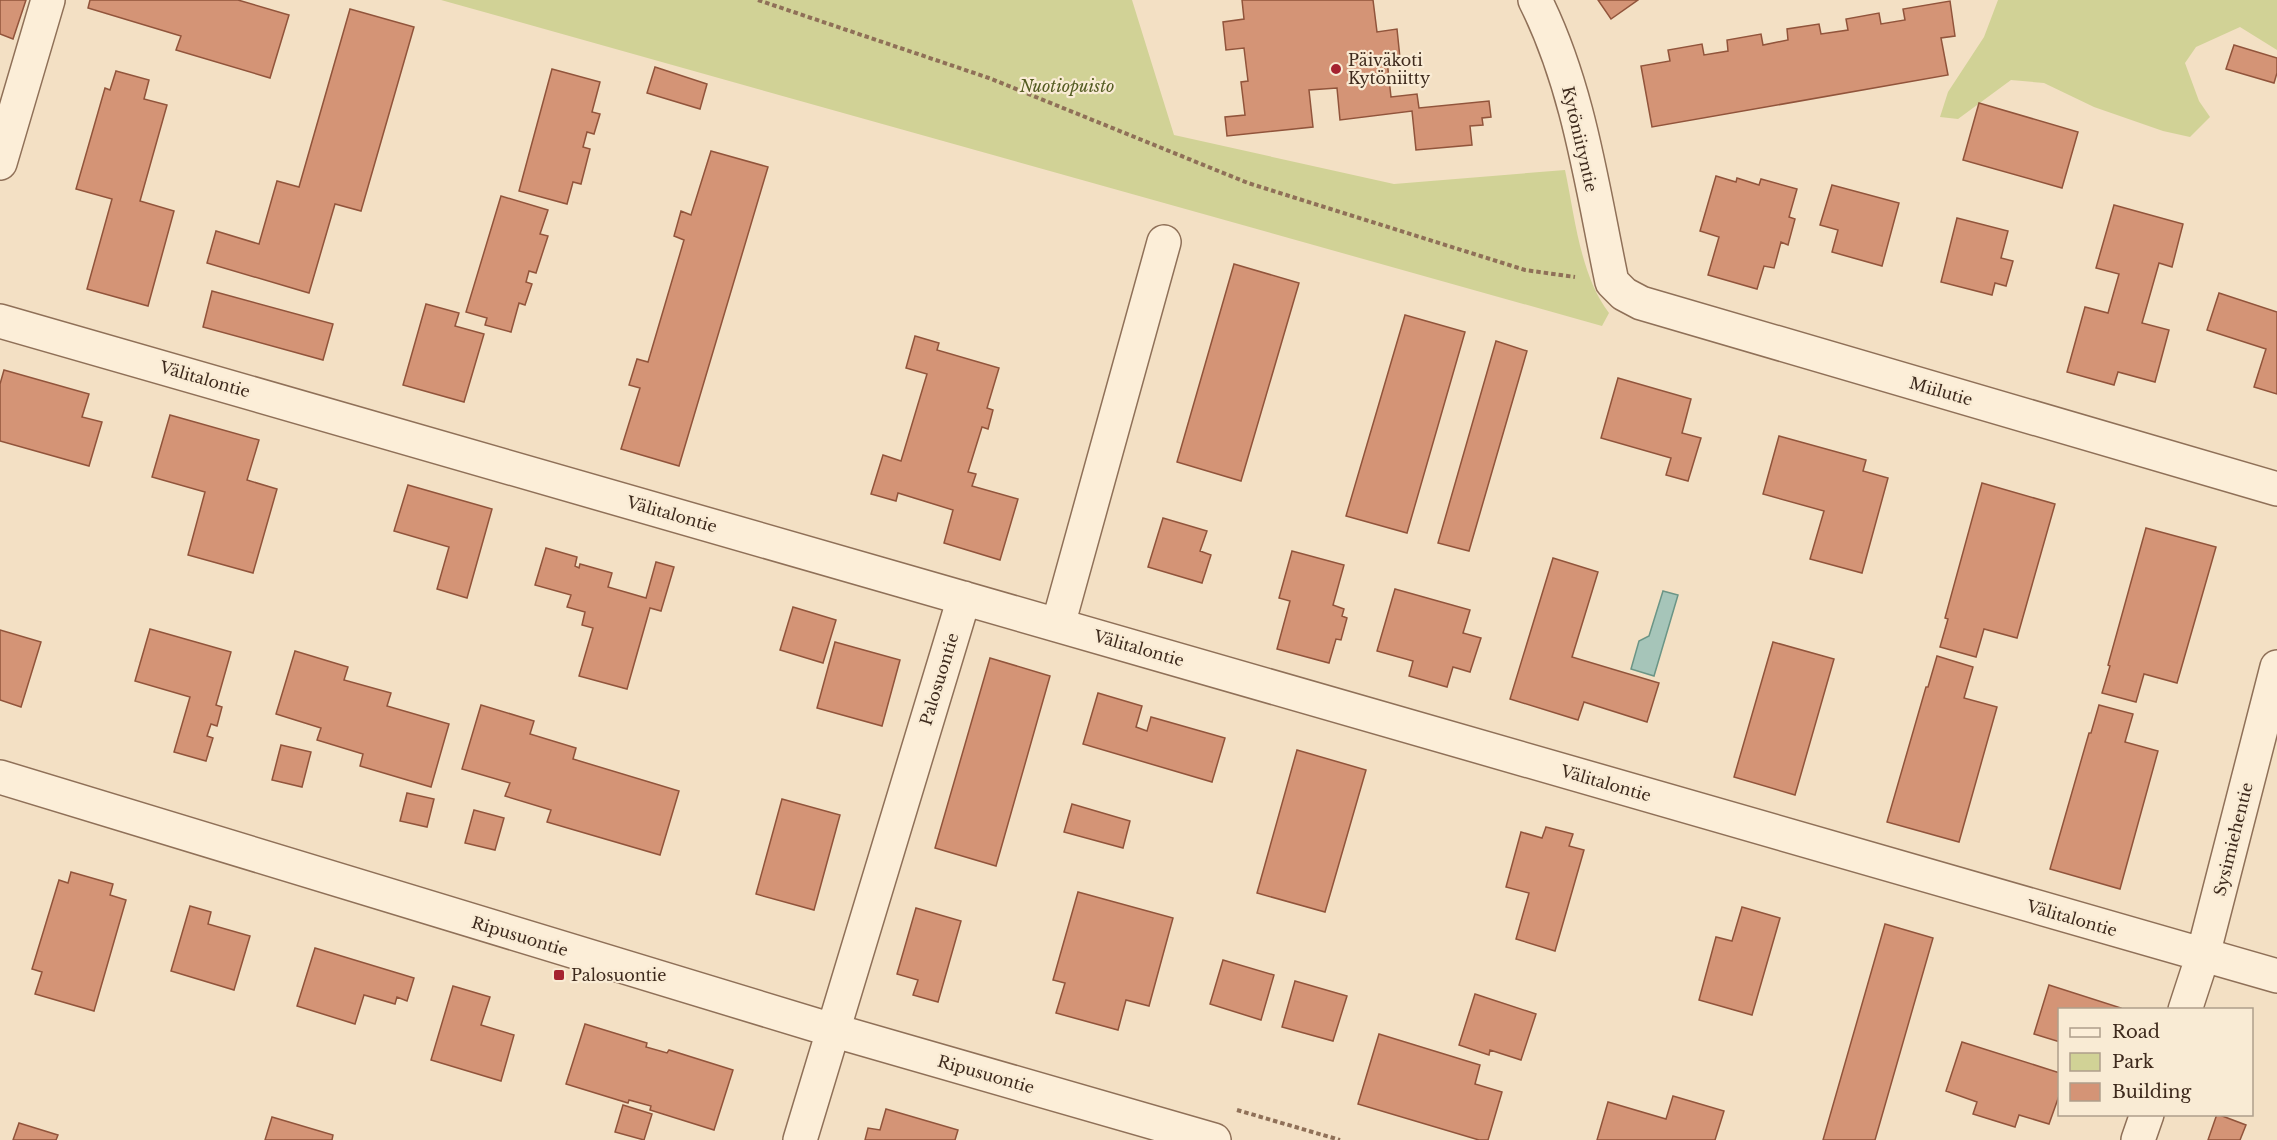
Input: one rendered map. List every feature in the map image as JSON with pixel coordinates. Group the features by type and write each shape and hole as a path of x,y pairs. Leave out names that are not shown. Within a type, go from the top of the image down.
{"street":[{"path":"0,163 48,0"},
{"name":"Kytöniityntie","path":"1535,0 1559,58 1578,116 1612,282"},
{"path":"1058,625 1164,242"},
{"name":"Miilutie","path":"1612,282 1624,294 1641,303 2277,489"},
{"name":"Välitalontie","path":"0,321 2277,976"},
{"name":"Palosuontie","path":"800,1140 964,598"},
{"name":"Sysimiehentie","path":"2185,1008 2203,955 2277,667"},
{"name":"Ripusuontie","path":"0,777 832,1030 1214,1140"},
{"path":"2138,1140 2146,1116"}],"path":[{"path":"759,0 989,78 1248,183 1525,270 1612,282"}],"green space":[{"name":"Nuotiopuisto","path":"441,0 1132,0 1174,135 1394,184 1565,170 1585,263 1599,298 1609,313 1602,326"},
{"path":"1998,0 2277,0 2277,50 2240,27 2196,47 2185,63 2199,101 2210,117 2190,137 2163,131 2094,107 2044,83 2011,80 1958,119 1940,117 1948,92 1984,37"}],"shaded area":[{"path":"1663,591 1678,595 1654,676 1631,669 1639,641 1649,636"}],"building":[{"path":"0,0 26,0 13,39 0,34"},
{"path":"90,0 238,0 289,15 270,78 176,50 181,36 88,8"},
{"name":"Päiväkoti Kytöniitty","path":"1242,0 1373,0 1377,32 1397,29 1400,58 1387,60 1391,97 1417,94 1419,108 1489,101 1491,117 1482,118 1483,125 1470,126 1472,145 1416,150 1412,111 1340,120 1337,88 1309,90 1313,127 1227,136 1225,117 1245,115 1241,82 1248,81 1244,48 1226,50 1223,22 1244,19"},
{"path":"1598,0 1638,0 1611,19"},
{"path":"1950,1 1955,36 1941,38 1948,75 1652,127 1641,66 1670,61 1668,50 1702,44 1704,55 1728,51 1727,40 1761,34 1763,45 1788,40 1787,29 1819,24 1821,34 1848,30 1846,19 1879,13 1881,24 1905,20 1903,9"},
{"path":"350,9 414,27 361,211 335,204 309,293 207,263 216,231 259,244 277,181 299,187"},
{"path":"2234,45 2277,58 2274,83 2226,69"},
{"path":"655,67 707,84 700,109 647,93"},
{"path":"552,69 600,82 592,112 600,114 594,134 587,132 583,147 590,149 581,184 573,182 567,204 519,191"},
{"path":"116,71 149,80 144,99 167,105 140,201 174,211 148,306 87,289 112,199 76,189 105,88 110,90"},
{"path":"1979,103 2078,132 2062,188 1963,160"},
{"path":"711,151 768,167 679,466 621,449 640,388 629,385 637,359 648,362 684,240 674,236 681,211 691,215"},
{"path":"1716,176 1736,182 1737,178 1759,185 1761,179 1797,189 1789,217 1795,219 1788,245 1781,242 1774,268 1764,266 1757,289 1708,275 1719,237 1700,231"},
{"path":"1832,185 1899,203 1882,266 1832,252 1838,230 1820,225"},
{"path":"501,196 548,210 540,234 548,236 536,273 529,271 526,282 532,284 525,305 519,303 511,332 485,325 487,318 466,312"},
{"path":"2114,205 2183,224 2172,267 2159,263 2142,323 2169,330 2155,382 2118,372 2114,385 2067,372 2085,307 2108,313 2119,274 2096,268"},
{"path":"1957,218 2008,231 2001,258 2013,261 2006,286 1995,283 1992,295 1941,282"},
{"path":"1234,264 1299,283 1241,481 1177,462"},
{"path":"212,291 333,324 323,360 203,327"},
{"path":"2219,293 2277,312 2277,394 2254,387 2266,349 2207,330"},
{"path":"426,304 459,313 455,326 484,334 464,402 403,385"},
{"path":"1405,315 1465,332 1407,533 1346,516"},
{"path":"915,336 939,343 937,350 999,368 987,408 993,410 988,429 982,427 968,472 976,474 972,486 1018,499 1000,560 944,543 953,510 898,493 896,501 871,494 883,455 901,461 927,374 906,368"},
{"path":"1496,341 1527,351 1469,551 1438,543"},
{"path":"4,370 89,394 82,417 102,422 89,466 0,441 0,384"},
{"path":"1618,378 1691,399 1682,433 1701,438 1688,481 1666,475 1671,458 1601,438"},
{"path":"170,415 259,440 247,480 277,489 253,573 188,555 205,492 152,477"},
{"path":"1779,436 1866,460 1863,471 1888,478 1862,573 1810,559 1824,511 1763,494"},
{"path":"1982,483 2055,504 2017,638 1984,629 1976,657 1940,647 1948,619 1945,618"},
{"path":"408,485 492,509 467,598 437,589 449,547 394,531"},
{"path":"1163,518 1207,531 1200,551 1211,555 1202,583 1148,567"},
{"path":"2146,528 2216,547 2177,683 2144,674 2136,702 2102,693"},
{"path":"546,548 577,557 575,566 579,568 580,564 612,573 608,587 646,598 656,562 674,567 661,611 650,608 627,689 579,676 593,628 582,625 585,612 567,607 571,595 535,585"},
{"path":"1292,551 1344,565 1333,605 1344,609 1342,616 1347,618 1341,640 1336,639 1329,663 1277,649 1290,601 1279,598"},
{"path":"1553,558 1598,572 1572,657 1659,683 1647,722 1584,702 1578,720 1510,699"},
{"path":"1395,589 1470,610 1463,633 1481,638 1470,672 1453,667 1447,687 1409,676 1413,661 1377,651"},
{"path":"793,607 836,620 823,663 780,650"},
{"path":"150,629 231,652 216,705 222,707 217,726 211,724 207,736 213,738 206,761 174,752 190,697 135,681"},
{"path":"0,630 41,642 21,707 0,700"},
{"path":"835,642 900,660 882,726 817,708"},
{"path":"1773,642 1834,659 1795,795 1734,777"},
{"path":"295,651 348,667 344,680 391,693 387,706 449,724 431,787 360,766 363,754 317,740 321,728 276,714"},
{"path":"1937,656 1973,667 1964,698 1997,707 1959,842 1887,822"},
{"path":"990,658 1050,676 996,866 935,848"},
{"path":"1098,693 1142,706 1136,727 1147,731 1151,717 1225,738 1212,782 1083,744"},
{"path":"481,705 534,721 530,734 576,748 573,759 679,791 660,855 547,822 551,810 505,796 510,783 462,769"},
{"path":"2099,705 2133,714 2125,742 2158,751 2120,889 2050,869"},
{"path":"281,745 311,752 302,787 272,780"},
{"path":"1297,750 1366,770 1325,912 1257,893"},
{"path":"407,793 434,799 427,827 400,821"},
{"path":"782,799 840,815 814,910 756,894"},
{"path":"1072,804 1130,821 1123,848 1064,832"},
{"path":"474,810 504,818 495,850 465,843"},
{"path":"1546,827 1573,834 1569,846 1584,850 1555,951 1516,939 1529,893 1506,887 1521,832 1542,838"},
{"path":"71,872 113,884 110,895 126,900 94,1011 35,994 42,972 32,969 59,880 68,883"},
{"path":"1078,892 1173,918 1149,1006 1126,1000 1118,1030 1056,1013 1065,983 1053,980"},
{"path":"190,906 211,912 208,924 250,936 234,990 171,971"},
{"path":"1742,907 1780,918 1752,1015 1699,1000 1716,937 1732,941"},
{"path":"916,908 961,921 938,1002 913,995 918,980 897,974"},
{"path":"1885,924 1933,938 1875,1140 1823,1140"},
{"path":"315,948 414,978 407,1001 397,997 395,1004 364,995 355,1024 297,1006"},
{"path":"1223,960 1274,975 1261,1020 1210,1004"},
{"path":"1295,981 1347,996 1333,1041 1282,1027"},
{"path":"2049,985 2121,1008 2058,1008 2058,1041 2034,1034"},
{"path":"453,986 490,997 481,1025 514,1035 501,1081 431,1060"},
{"path":"1475,994 1536,1014 1521,1060 1490,1050 1489,1055 1459,1045"},
{"path":"585,1024 647,1043 646,1047 667,1053 669,1050 733,1070 714,1130 650,1110 651,1106 629,1100 628,1103 566,1084"},
{"path":"1379,1034 1480,1065 1475,1084 1502,1092 1488,1140 1479,1140 1358,1104"},
{"path":"1962,1042 2058,1072 2058,1099 2049,1124 2019,1115 2015,1127 1973,1114 1977,1102 1946,1091"},
{"path":"1673,1096 1724,1111 1715,1140 1597,1140 1608,1102 1666,1119"},
{"path":"623,1105 652,1114 644,1140 615,1132"},
{"path":"886,1109 958,1130 955,1140 865,1140 868,1128 880,1130"},
{"path":"2216,1116 2246,1125 2240,1140 2208,1140"},
{"path":"272,1117 333,1135 332,1140 265,1140"},
{"path":"19,1123 58,1135 56,1140 13,1140"}],"place":[{"name":"Päiväkoti Kytöniitty","path":"1336,69"},
{"name":"Palosuontie","path":"559,975"}]}
